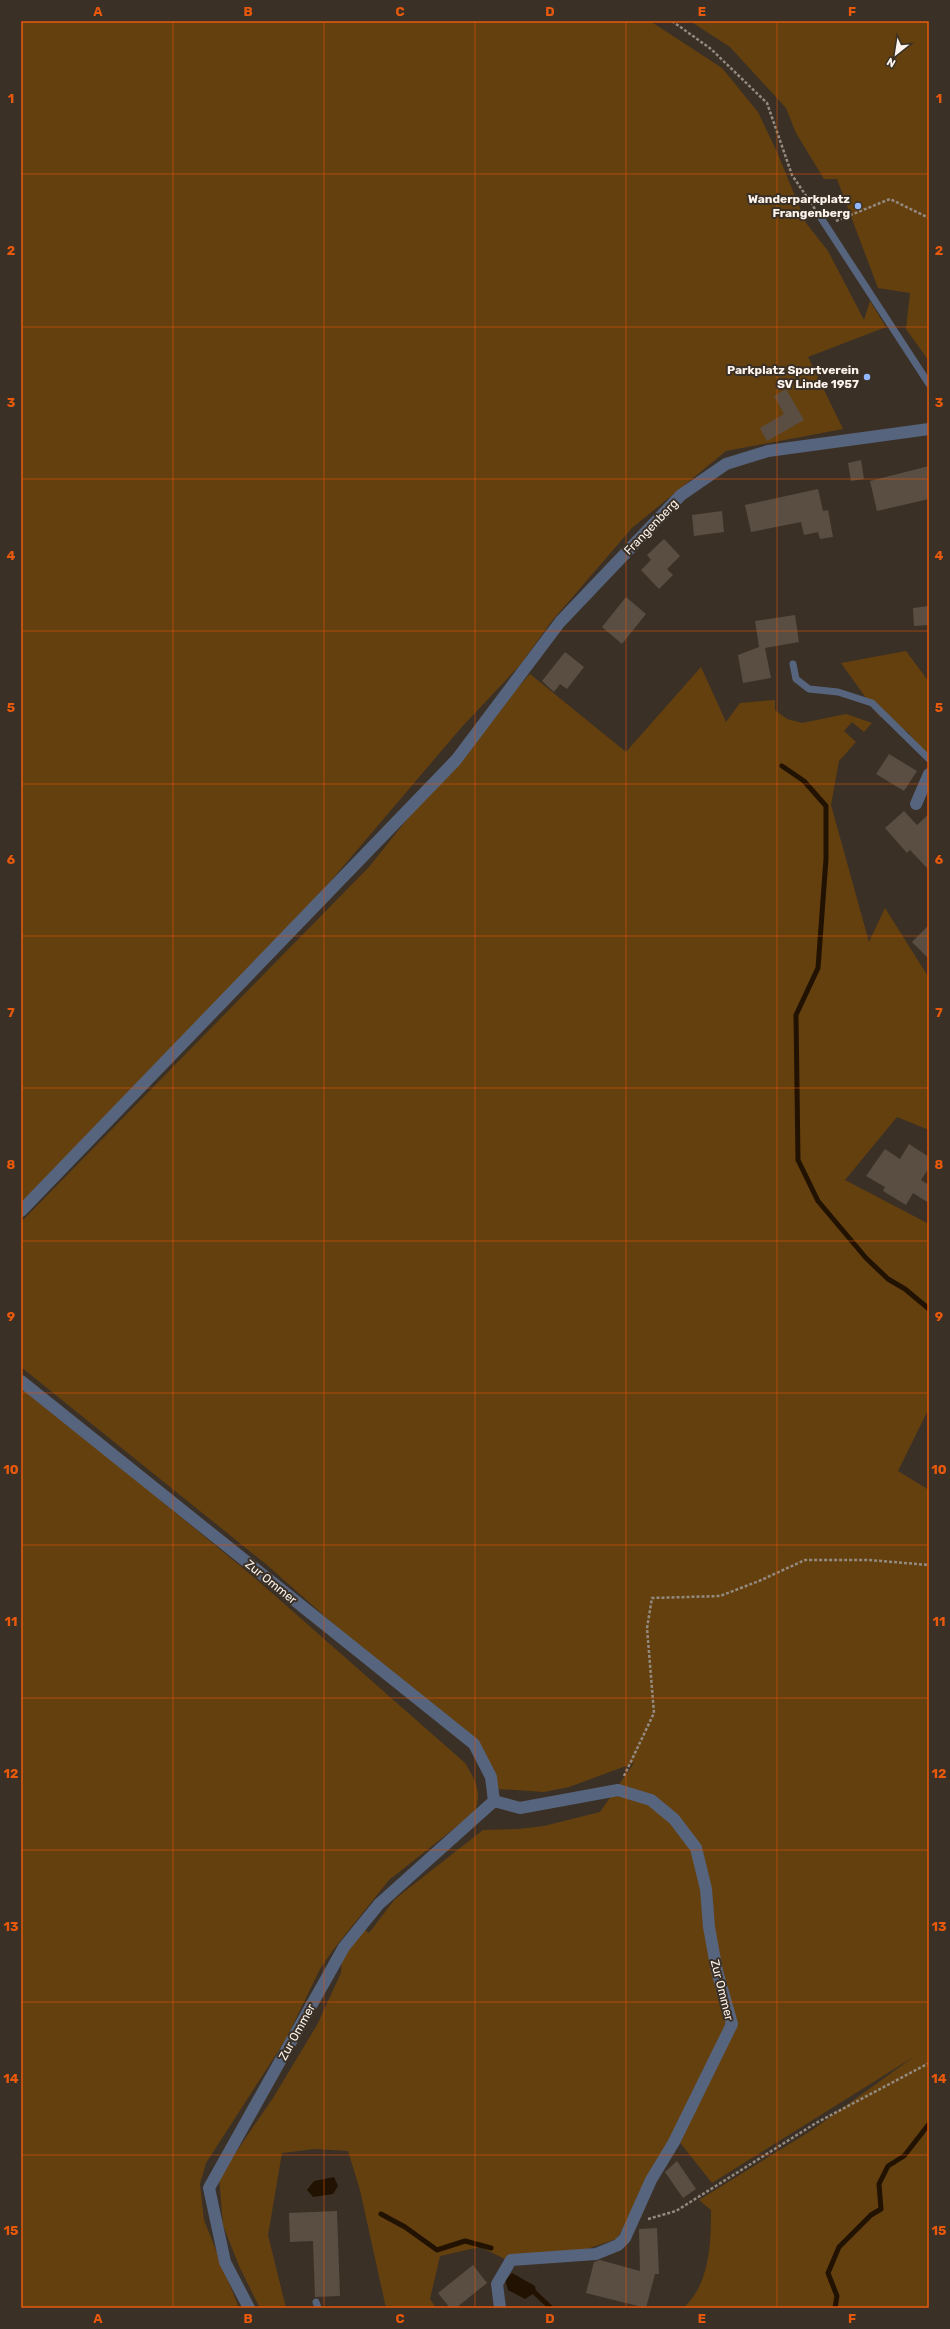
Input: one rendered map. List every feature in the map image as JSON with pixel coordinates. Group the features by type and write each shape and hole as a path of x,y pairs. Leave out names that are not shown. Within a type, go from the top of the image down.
{"street":[{"name":"Frangenberg","path":"21,1211 456,760 560,622 681,495 726,464 768,451 929,429"},
{"path":"916,804 929,774"},
{"name":"Zur Ommer","path":"21,1381 474,1744 491,1777 494,1801"},
{"name":"Zur Ommer","path":"494,1801 520,1808 618,1790 651,1800 674,1819 696,1848 706,1889 709,1927 716,1971 732,2024 674,2142 651,2180 634,2221 625,2238 618,2246 596,2254 511,2260 496,2284 500,2308"},
{"name":"Zur Ommer","path":"249,2308 225,2262 209,2188 344,1947 379,1904 494,1801"}],"lane":[{"path":"821,218 929,384"},
{"path":"793,664 796,679 809,689 838,692 872,703 929,759"}],"path":[{"path":"672,21 711,49 767,103 792,176 821,218"},
{"path":"826,225 890,199 929,218"},
{"path":"618,1790 654,1712 647,1628 652,1598 720,1596 759,1581 805,1560 869,1560 929,1565"},
{"path":"634,2221 654,2218 676,2211 816,2123 929,2062"}],"shaded area":[{"path":"21,21 650,21 722,68 758,112 777,152 806,223 828,251 864,320 870,301 886,327 808,357 843,429 726,451 632,528 551,622 520,665 460,729 312,903 21,1210"},
{"path":"690,21 929,21 929,361 906,329 910,293 878,288 837,179 824,179 796,133 786,108 730,47"},
{"path":"906,651 929,682 928,762 908,732 879,716 841,663"},
{"path":"701,667 726,722 740,703 775,700 775,710 787,719 802,723 846,714 872,723 864,732 852,722 844,731 856,742 839,761 831,805 869,942 885,908 929,978 929,1053 927,1059 929,1061 929,1130 897,1117 845,1180 929,1224 929,1408 898,1471 929,1490 929,2308 683,2308 692,2299 699,2288 707,2263 711,2210 699,2200 812,2130 915,2056 712,2183 678,2140 653,2185 641,2218 633,2215 616,2239 587,2249 507,2260 480,2247 440,2256 430,2299 436,2308 386,2308 360,2190 348,2151 314,2149 282,2153 268,2235 286,2308 260,2308 239,2266 223,2225 219,2177 273,2098 317,2025 341,1973 342,1958 362,1928 369,1933 395,1899 483,1830 518,1829 544,1826 600,1812 634,1763 569,1787 544,1792 499,1789 478,1752 267,1565 21,1367 21,1222 369,867 472,738 530,674 626,752"},
{"path":"21,1385 256,1579 465,1763 477,1787 478,1798 475,1812 389,1880 333,1950 320,1969 286,2039 206,2163 200,2184 204,2220 239,2308 21,2308"},
{"path":"334,2177 338,2186 333,2194 313,2197 307,2190 314,2181"},
{"path":"512,2273 535,2286 536,2292 525,2299 508,2290 505,2280"}],"building":[{"path":"786,389 804,420 767,441 760,428 784,414 774,396"},
{"path":"861,460 864,479 851,481 848,463"},
{"path":"929,466 929,499 877,511 870,481"},
{"path":"818,489 823,511 828,510 833,537 820,539 818,532 804,535 801,522 751,532 745,505"},
{"path":"722,511 724,532 694,536 692,515"},
{"path":"664,539 680,556 667,569 673,575 659,589 641,570 651,560 647,555"},
{"path":"626,597 646,614 622,644 602,627"},
{"path":"929,606 929,625 914,626 913,608"},
{"path":"795,615 799,642 765,648 771,678 743,683 738,655 759,647 755,621"},
{"path":"565,652 584,667 567,689 560,684 554,692 542,681"},
{"path":"889,754 917,771 904,791 876,774"},
{"path":"904,811 917,825 929,814 929,870 910,850 907,853 885,828"},
{"path":"929,925 929,959 912,942"},
{"path":"909,1144 929,1157 929,1168 921,1180 929,1185 929,1203 913,1193 906,1205 883,1191 885,1187 866,1176 885,1149 900,1159"},
{"path":"677,2161 696,2189 683,2198 665,2172"},
{"path":"337,2211 340,2296 315,2297 313,2241 290,2242 289,2213"},
{"path":"657,2228 659,2274 655,2274 646,2308 586,2293 594,2262 600,2260 640,2271 639,2229"},
{"path":"473,2265 487,2283 456,2308 450,2308 438,2293"}],"waterway":[{"path":"782,766 804,781 826,806 826,859 818,968 796,1015 798,1160 818,1201 866,1258 888,1279 905,1289 929,1309"},
{"path":"835,2308 837,2296 828,2273 839,2247 871,2215 881,2209 879,2184 888,2166 904,2156 929,2124"},
{"path":"381,2214 405,2227 437,2250 465,2241 491,2248"},
{"path":"530,2288 551,2308"}],"place":[{"name":"Wanderparkplatz Frangenberg","path":"858,206"},
{"name":"Parkplatz Sportverein SV Linde 1957","path":"867,377"}]}
